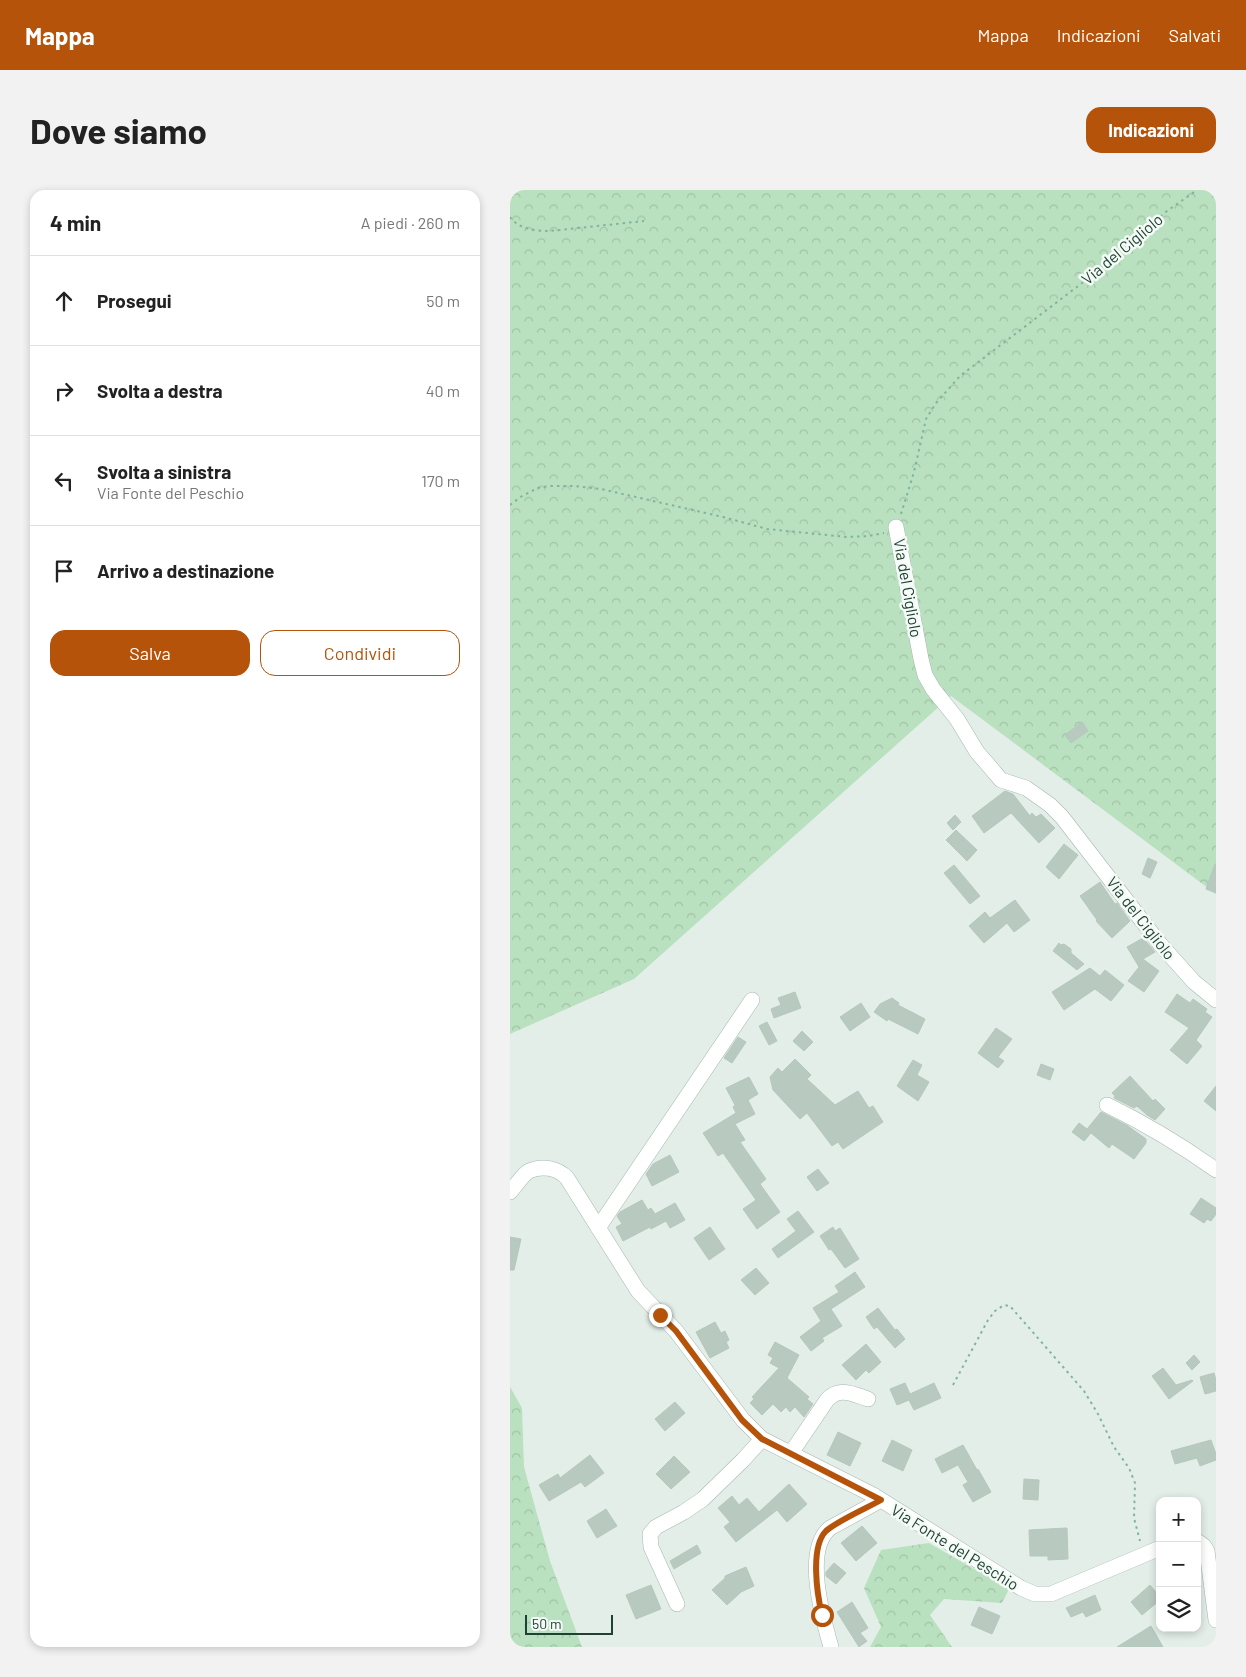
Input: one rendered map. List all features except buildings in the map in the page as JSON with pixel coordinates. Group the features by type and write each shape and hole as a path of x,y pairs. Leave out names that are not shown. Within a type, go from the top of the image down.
{"street":[{"name":"Via del Cigliolo","path":"896,527 921,659 927,679 937,696 957,720 977,752 1001,780 1026,788 1050,805 1062,817 1160,944 1194,982 1216,1000"},
{"path":"598,1228 752,1000"},
{"path":"1107,1105 1180,1145 1216,1170"},
{"name":"Via Fonte del Peschio","path":"510,1192 529,1171 546,1168 558,1171 567,1178 638,1291 676,1331 742,1420 762,1439 881,1500 1018,1587 1035,1594 1054,1593 1153,1550"},
{"path":"791,1453 827,1400 834,1394 842,1391 868,1399"},
{"path":"677,1604 651,1547 650,1534 656,1527 684,1512 703,1498 762,1439"},
{"path":"831,1647 817,1587 820,1540 830,1528 881,1500"},
{"path":"1198,1542 1207,1551 1216,1620"}],"path":[{"name":"Via del Cigliolo","path":"896,527 914,472 926,419 946,391 960,376 1090,277 1166,211 1197,190"},
{"path":"510,217 514,223 524,227 550,232 644,221"},
{"path":"510,506 522,496 538,488 574,486 601,489 723,517 766,529 847,537 875,535 896,527"},
{"path":"953,1385 991,1314 1004,1305 1010,1306 1084,1391 1098,1414 1114,1447 1129,1468 1135,1483 1135,1524 1139,1539 1153,1550"}],"green space":[{"path":"510,190 1216,190 1216,894 951,696 634,979 510,1034"},
{"path":"510,1387 522,1408 524,1467 550,1561 582,1647 510,1647"},
{"path":"929,1543 1009,1589 1002,1603 944,1599 930,1615 952,1647 870,1647 881,1627 864,1588 881,1550"}],"route":[{"path":"660,1315 676,1331 742,1420 754,1433 762,1439 881,1500 833,1526 822,1536 818,1549 817,1587 822,1615"}]}
